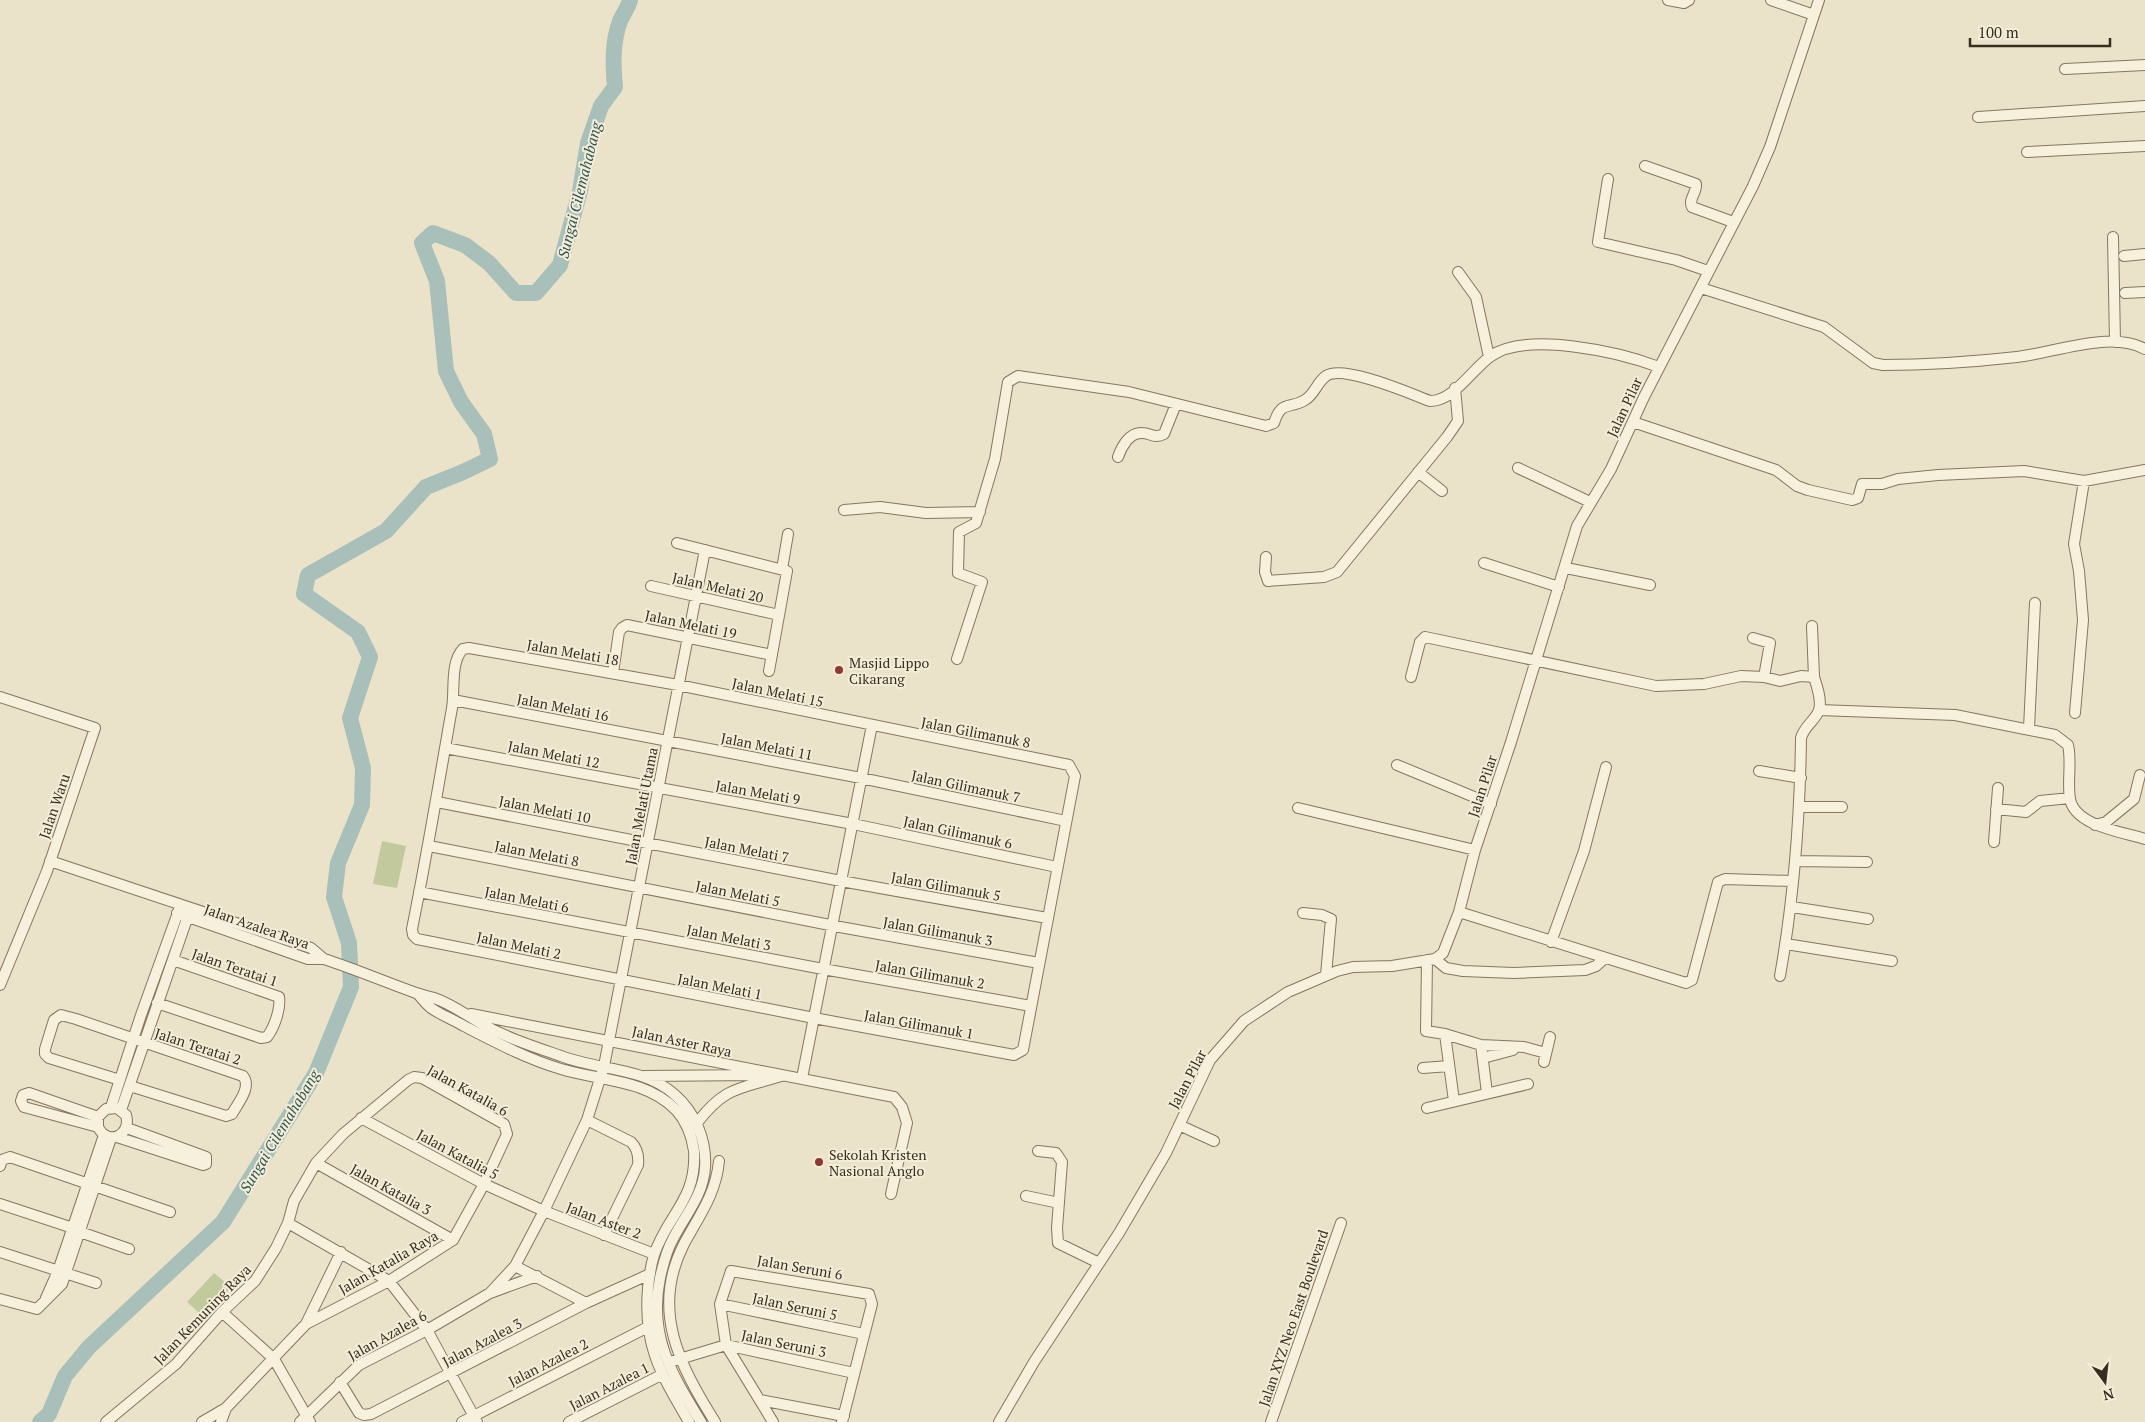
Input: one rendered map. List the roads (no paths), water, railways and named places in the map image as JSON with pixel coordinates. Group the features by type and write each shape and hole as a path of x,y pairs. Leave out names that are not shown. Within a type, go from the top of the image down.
{"street":[{"path":"1668,0 1684,3 1689,0"},
{"path":"1771,0 1814,14"},
{"name":"Jalan Pilar","path":"999,1422 1034,1362 1099,1264 1143,1193 1179,1125 1210,1060 1244,1021 1288,992 1326,975 1353,967 1392,966 1431,960 1442,953 1459,912 1474,850 1491,804 1566,568 1577,526 1611,469 1659,367 1701,288 1770,146 1819,0"},
{"path":"2065,69 2145,65"},
{"path":"1978,117 2145,106"},
{"path":"2027,152 2145,146"},
{"path":"1645,166 1696,184 1697,189 1691,201 1692,208 1733,222"},
{"path":"1608,178 1598,242 1676,260 1708,271"},
{"path":"2113,237 2116,342"},
{"path":"2124,256 2145,254"},
{"path":"1458,272 1476,297 1489,357"},
{"path":"1701,288 1824,327 1873,363 1883,365 1981,361 2020,357 2073,346 2116,342 2145,349"},
{"path":"2126,293 2145,292"},
{"path":"957,659 982,582 958,573 958,532 962,528 975,525 980,512 995,459 1008,382 1012,378 1018,376 1129,392 1266,426 1274,423 1284,405 1305,400 1314,393 1325,377 1332,374 1340,373 1370,379 1430,401 1442,399 1489,357 1510,348 1576,346 1633,358 1659,367"},
{"path":"1266,557 1265,572 1268,581 1332,576 1458,421 1455,388"},
{"path":"1118,457 1125,442 1142,432 1154,437 1164,434 1176,404"},
{"path":"1633,422 1776,470 1797,486 1808,490 1852,500 1858,498 1862,484 1882,484 1898,479 2024,470 2084,481 2145,470"},
{"path":"1518,468 1590,502"},
{"path":"1418,472 1442,491"},
{"path":"2075,713 2083,620 2082,595 2074,544 2084,481"},
{"path":"844,510 880,507 926,513 980,512"},
{"path":"769,671 779,615 788,534"},
{"path":"677,543 784,570"},
{"name":"Jalan Melati Utama","path":"587,1120 610,1040 705,550"},
{"path":"1484,563 1559,588"},
{"path":"1566,568 1650,585"},
{"name":"Jalan Melati 20","path":"651,586 779,615"},
{"path":"2028,728 2035,603"},
{"name":"Jalan Melati 19","path":"613,673 619,632 626,625 772,655"},
{"path":"1780,976 1792,907 1792,881 1801,778 1801,738 1803,731 1819,710 1819,693 1814,677 1812,626"},
{"path":"1411,677 1420,642 1425,637 1536,659 1602,676 1656,686 1682,686 1741,676 1764,677 1780,681 1802,676 1814,677"},
{"path":"1753,638 1770,643 1764,677"},
{"name":"Jalan Melati 18","path":"453,700 457,659 463,649 469,648 678,685"},
{"name":"Jalan Melati 15","path":"678,685 872,725"},
{"name":"Jalan Waru","path":"0,697 95,728 50,861 0,985"},
{"path":"420,892 453,700"},
{"name":"Jalan Melati 16","path":"453,700 667,741"},
{"path":"1819,710 1955,715 2028,728 2055,735 2068,745 2070,798 2079,813 2096,825 2145,838"},
{"path":"802,1078 872,725"},
{"name":"Jalan Gilimanuk 8","path":"872,725 1069,765 1073,769 1075,776 1066,821"},
{"name":"Jalan Melati 11","path":"667,741 861,778"},
{"name":"Jalan Melati 12","path":"445,748 659,788"},
{"path":"1397,765 1491,804"},
{"path":"1552,942 1584,851 1606,767"},
{"path":"1759,771 1801,778"},
{"path":"2096,825 2106,822 2134,799 2140,775"},
{"name":"Jalan Gilimanuk 7","path":"861,778 1066,821"},
{"name":"Jalan Melati 9","path":"659,788 853,824"},
{"path":"1994,842 1998,788"},
{"path":"1996,809 2026,812 2040,801 2070,798"},
{"name":"Jalan Melati 10","path":"436,802 648,844"},
{"path":"1799,807 1842,807"},
{"path":"1298,808 1474,850"},
{"path":"1031,1006 1066,821"},
{"name":"Jalan Gilimanuk 6","path":"853,824 1057,867"},
{"name":"Jalan Melati 7","path":"648,844 841,881"},
{"name":"Jalan Melati 8","path":"429,846 639,888"},
{"path":"50,861 184,910 165,947 133,1039 120,1080 116,1108"},
{"path":"1794,861 1867,862"},
{"path":"1459,912 1686,983 1691,982 1718,882 1725,879 1792,881"},
{"name":"Jalan Gilimanuk 5","path":"841,881 1047,918"},
{"name":"Jalan Melati 5","path":"639,888 832,925"},
{"name":"Jalan Melati 6","path":"420,892 630,933"},
{"name":"Jalan Melati 2","path":"420,892 413,935 417,939 621,980"},
{"path":"1792,907 1868,919"},
{"name":"Jalan Azalea Raya","path":"116,1108 130,1086 174,956 184,910 272,940 311,948 324,959 375,976 417,994"},
{"path":"1303,913 1331,918 1326,975"},
{"name":"Jalan Gilimanuk 3","path":"832,925 1040,963"},
{"name":"Jalan Melati 3","path":"630,933 823,969"},
{"path":"1786,944 1892,962"},
{"path":"165,947 174,956"},
{"name":"Jalan Teratai 1","path":"157,1003 261,1038 267,1037 270,1032 280,1004 279,997 174,956"},
{"path":"1550,1037 1545,1058 1524,1047 1481,1046 1445,1034 1426,1031 1431,960 1446,968 1514,973 1585,970 1596,966 1605,958"},
{"name":"Jalan Gilimanuk 2","path":"823,969 1031,1006"},
{"name":"Jalan Melati 1","path":"621,980 814,1018"},
{"path":"417,994 431,1008 516,1052 561,1069 640,1086 663,1098 677,1111 692,1139 695,1173 687,1195 654,1254 648,1288 648,1327 652,1351 662,1375 689,1422"},
{"name":"Jalan Aster Raya","path":"417,994 435,998 465,1013 484,1026 563,1057 604,1066"},
{"name":"Jalan Gilimanuk 1","path":"814,1018 1014,1055 1023,1050 1031,1006"},
{"name":"Jalan Aster Raya","path":"465,1013 894,1097 902,1107 907,1123 891,1194"},
{"name":"Jalan Teratai 2","path":"120,1080 50,1058 45,1054 54,1020 61,1015 243,1076 247,1087 232,1114 226,1116 130,1086"},
{"path":"1445,1034 1454,1101"},
{"path":"1481,1046 1488,1093"},
{"path":"1483,1058 1524,1047"},
{"path":"604,1066 643,1076 782,1075"},
{"path":"1422,1068 1449,1066"},
{"path":"696,1123 713,1103 732,1090 782,1075"},
{"path":"643,1076 674,1094 688,1108 704,1144 705,1167 695,1204 672,1240 665,1258 656,1312 659,1334 667,1362 701,1422"},
{"name":"Jalan Kemuning Raya","path":"106,1422 176,1364 222,1312 255,1281 288,1224 294,1201 316,1163 361,1118 414,1077"},
{"name":"Jalan Katalia 6","path":"414,1077 422,1078 506,1127 507,1134 484,1184"},
{"path":"1427,1108 1528,1084"},
{"path":"127,1128 106,1131 29,1093 23,1095 21,1101 24,1107 106,1131 203,1165 206,1164 206,1157 127,1128"},
{"path":"0,1298 32,1309 37,1308 62,1284 62,1272 91,1185 106,1131 106,1108 116,1108 126,1115 127,1128"},
{"name":"Jalan Katalia 5","path":"361,1118 484,1184 544,1211"},
{"path":"587,1120 631,1142 635,1146 639,1158 638,1165 604,1235"},
{"name":"Jalan Azalea 6","path":"490,1293 514,1266 544,1211 587,1120"},
{"path":"1179,1125 1214,1141"},
{"path":"1038,1151 1056,1154 1062,1162 1058,1243 1099,1264"},
{"path":"0,1166 2,1160 10,1157 170,1212"},
{"name":"Jalan Katalia 3","path":"316,1163 453,1240"},
{"path":"705,1167 719,1164 710,1200 676,1262 670,1315 679,1359 715,1422"},
{"name":"Jalan Katalia Raya","path":"306,1324 389,1281 453,1240 484,1184"},
{"path":"1026,1196 1059,1203"},
{"path":"0,1204 129,1249"},
{"name":"Jalan Aster 2","path":"544,1211 654,1254"},
{"name":"Jalan XYZ Neo East Boulevard","path":"1271,1422 1340,1223"},
{"path":"288,1224 341,1252 389,1281 427,1330 476,1419"},
{"path":"0,1252 96,1283"},
{"name":"Jalan Katalia Raya","path":"202,1422 226,1408 306,1324 341,1252"},
{"path":"665,1258 676,1262"},
{"path":"514,1266 537,1276 586,1303"},
{"name":"Jalan Seruni 6","path":"720,1304 728,1275 736,1270 869,1294 872,1304 864,1334"},
{"name":"Jalan Azalea 3","path":"340,1382 359,1413 364,1415 451,1374 586,1303 650,1274"},
{"name":"Jalan Azalea 6","path":"306,1420 340,1382 359,1365 427,1330 490,1293 537,1276"},
{"path":"720,1304 726,1344 773,1422"},
{"name":"Jalan Seruni 5","path":"720,1304 864,1334"},
{"path":"222,1312 274,1359 306,1420"},
{"name":"Jalan Azalea 2","path":"462,1422 476,1419 648,1327"},
{"path":"760,1400 843,1419 864,1334"},
{"name":"Jalan Seruni 3","path":"667,1362 726,1344 854,1373"},
{"name":"Jalan Azalea 1","path":"569,1422 662,1375"},
{"name":"Jalan Katalia Raya","path":"221,1422 226,1408"}],"waterway":[{"name":"Sungai Cilemahabang","path":"40,1422 49,1414 65,1376 89,1347 223,1222 316,1073 351,987 349,943 334,897 338,863 362,805 363,768 350,718 370,657 358,632 304,594 308,575 386,531 426,487 490,459 484,434 461,402 446,371 437,281 422,243 433,233 465,245 489,263 516,293 536,293 560,265 580,191 588,143 601,106 615,87 614,46 620,21 630,0"}],"place":[{"name":"Masjid Lippo Cikarang","path":"839,670"},
{"name":"Sekolah Kristen Nasional Anglo","path":"819,1162"}]}
